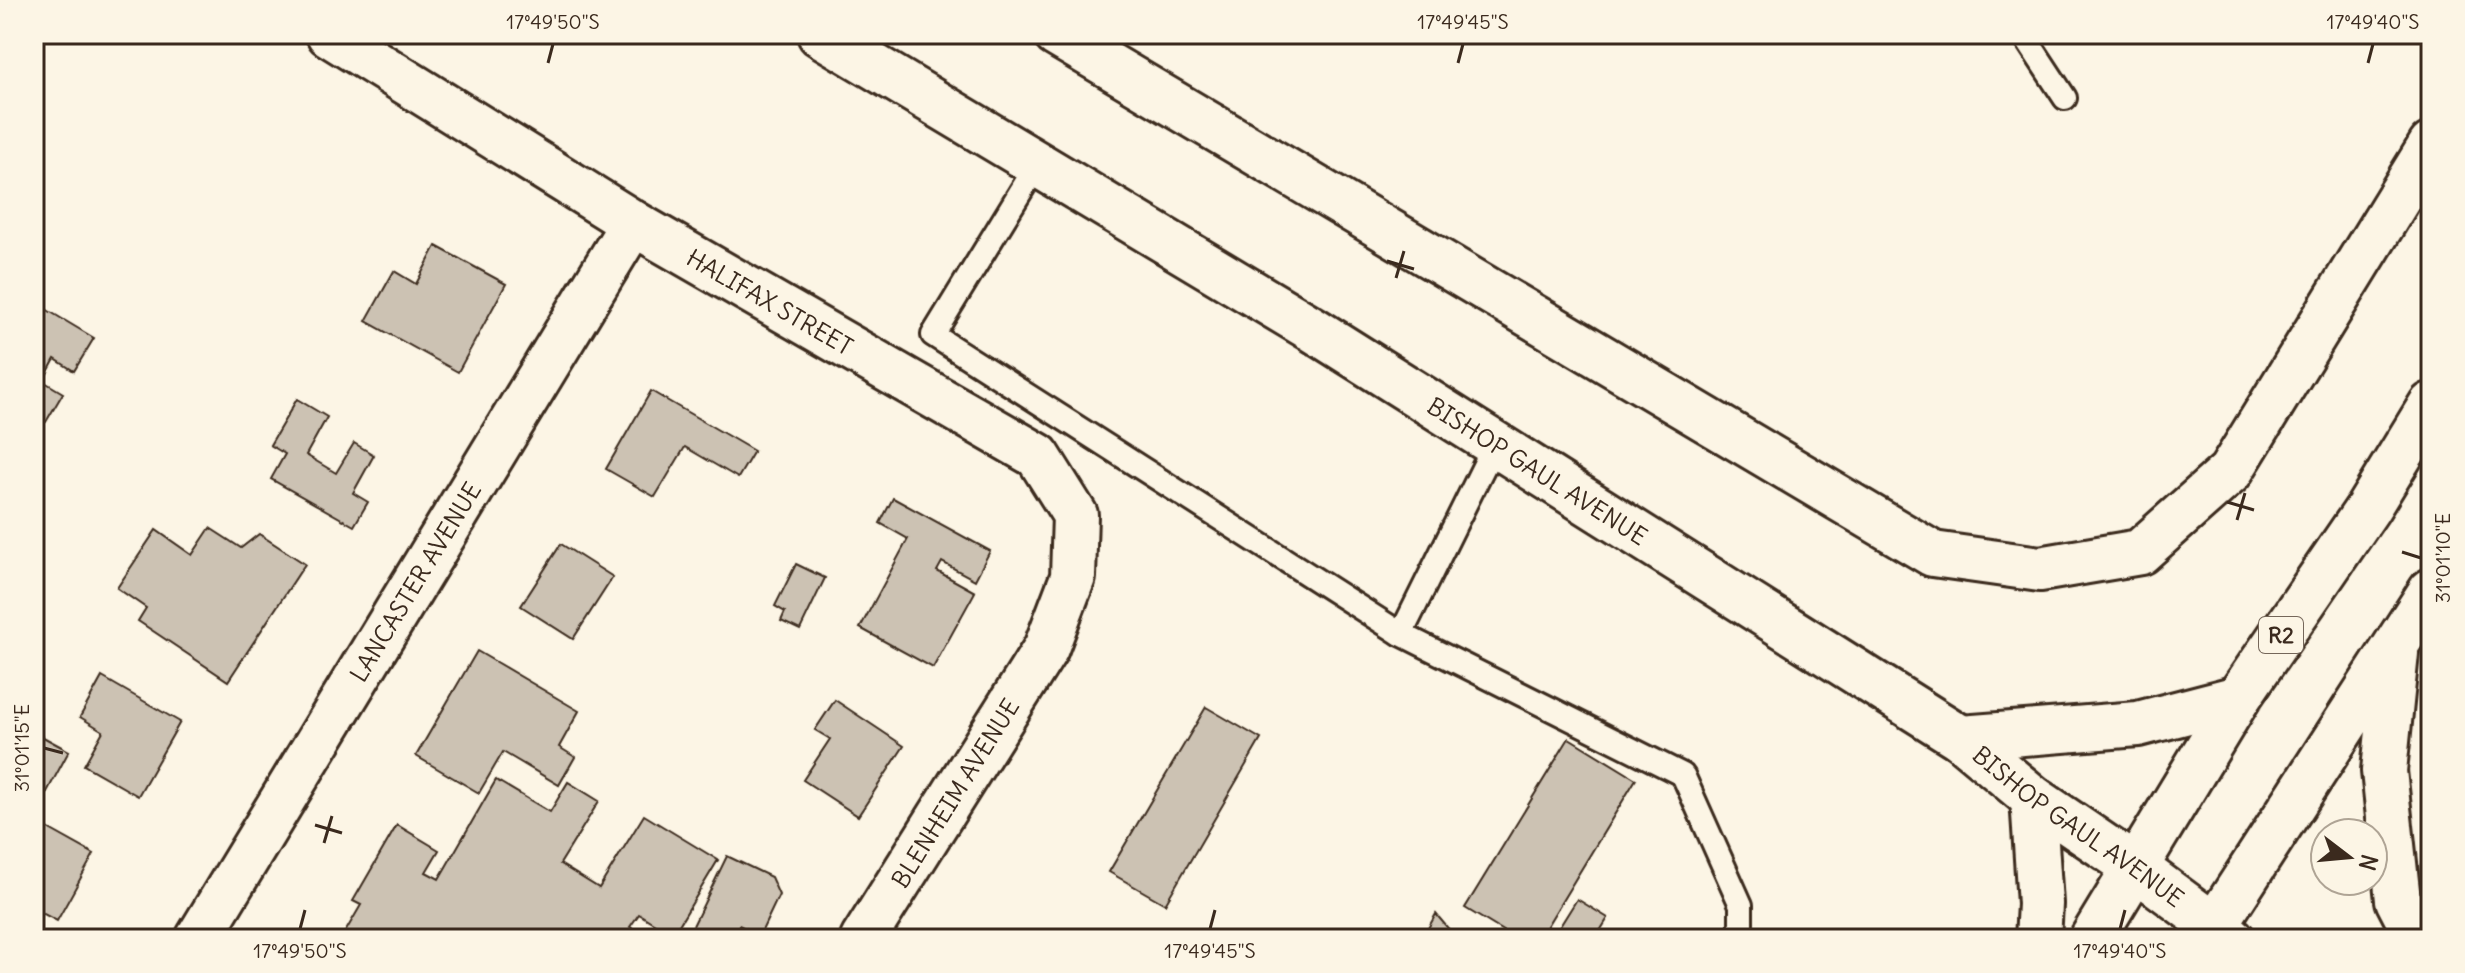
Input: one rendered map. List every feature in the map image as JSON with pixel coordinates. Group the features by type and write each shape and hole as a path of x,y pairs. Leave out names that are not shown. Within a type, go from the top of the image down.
{"main road":[{"name":"HALIFAX STREET","path":"329,34 633,223 1038,456 1075,515 1073,577 1046,648"},
{"name":"BISHOP GAUL AVENUE","path":"820,34 1311,328 1961,738 2033,798 2136,868 2217,935"},
{"path":"1056,34 1933,554 2040,569 2140,552 2230,472 2431,145"},
{"name":"LANCASTER AVENUE","path":"198,939 633,223"},
{"name":"R2","path":"2092,939 2238,698 2368,508 2431,405"},
{"path":"2217,935 2431,591"},
{"path":"2397,647 2384,771 2398,900 2418,939"},
{"name":"BLENHEIM AVENUE","path":"863,939 1046,648"},
{"path":"1961,738 2138,724 2238,698"},
{"path":"2033,798 2040,904 2038,939"}],"lane":[{"path":"2023,34 2065,98"},
{"path":"1037,165 933,335 1401,634 1683,775 1741,905 1741,939"},
{"path":"1401,634 1495,444"}],"building":[{"path":"436,246 506,284 458,372 366,321 394,271 416,284"},
{"path":"34,302 94,338 74,371 55,359 43,381 63,393 46,422 34,415"},
{"path":"651,391 754,451 738,478 685,447 655,497 606,469"},
{"path":"297,399 327,417 306,455 336,473 354,443 374,455 353,493 368,502 354,526 271,479 285,454 270,445"},
{"path":"893,498 990,551 975,580 942,562 937,571 975,592 933,668 860,628 908,539 880,523"},
{"path":"210,528 241,548 259,534 305,564 228,681 138,621 146,608 117,588 156,530 192,555"},
{"path":"561,544 613,577 573,639 521,606"},
{"path":"796,564 825,578 800,630 781,621 785,612 775,606"},
{"path":"477,651 579,711 559,747 575,757 559,785 503,752 479,793 416,756"},
{"path":"102,677 180,722 138,796 84,765 103,731 80,717"},
{"path":"835,700 904,746 858,816 803,780 830,739 815,730"},
{"path":"1206,707 1261,739 1165,904 1109,872"},
{"path":"34,732 69,751 34,816"},
{"path":"1569,738 1636,779 1539,939 1516,939 1465,908"},
{"path":"496,780 550,812 568,782 599,801 560,864 599,888 644,815 718,860 673,935 639,914 630,927 650,939 353,939 344,934 361,905 353,901 397,825 439,850 426,872 439,879"},
{"path":"44,826 94,854 57,921 42,913 34,927 34,844"},
{"path":"727,856 771,877 779,895 760,935 739,925 732,939 705,939 690,932"},
{"path":"1577,899 1608,918 1595,939 1552,939"},
{"path":"1436,914 1457,939 1422,939"}]}
